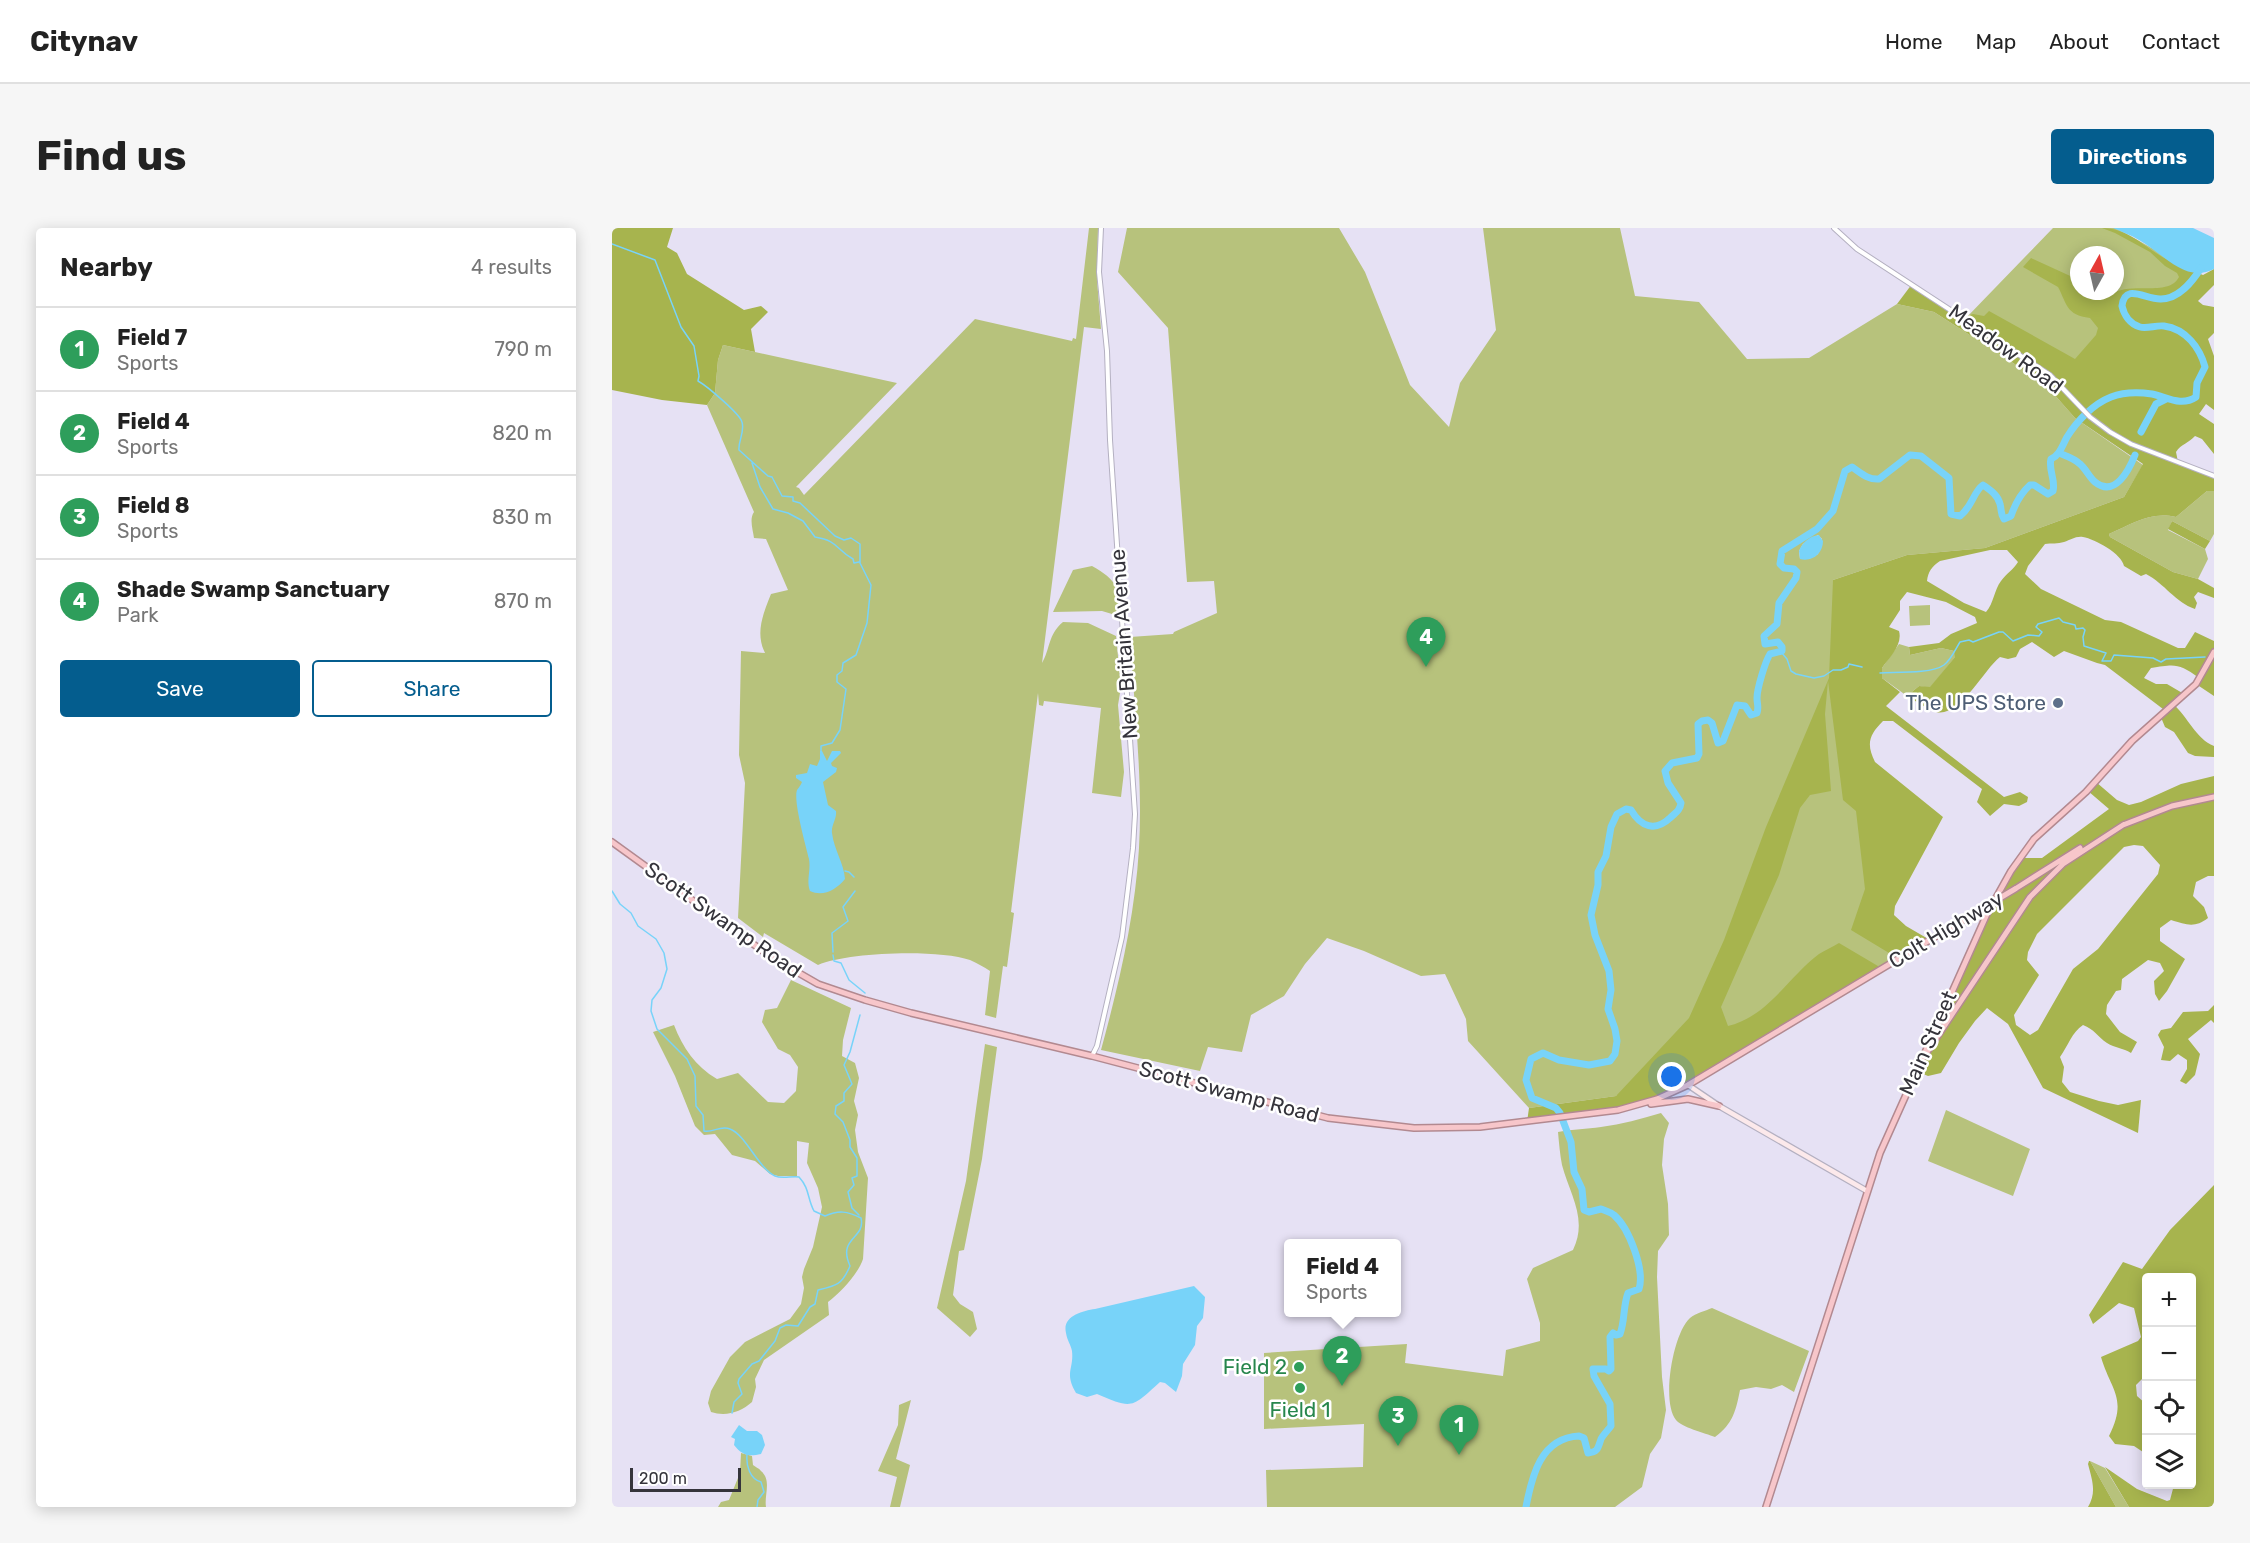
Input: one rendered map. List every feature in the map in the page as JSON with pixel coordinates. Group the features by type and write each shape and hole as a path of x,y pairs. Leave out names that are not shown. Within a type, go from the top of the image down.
{"highway":[{"name":"Main Street","path":"1766,1507 1884,1142 1980,928 2011,870 2026,848 2041,831 2086,792 2132,741 2196,684 2214,652"},
{"name":"Colt Highway","path":"1688,1085 2015,889 2092,840 2172,806 2214,797"},
{"path":"1916,1071 2030,897 2063,864 2123,825"},
{"name":"Scott Swamp Road","path":"612,842 771,957 818,984 911,1013 1092,1056 1328,1118 1414,1128 1480,1127 1632,1107 1688,1085"},
{"path":"1632,1107 1680,1099 1696,1100 1719,1106"}],"main road":[{"path":"1688,1085 1719,1106 1867,1191"}],"street":[{"name":"New Britain Avenue","path":"1092,1056 1097,1046 1121,942 1135,814 1110,440 1107,349 1099,272 1101,228"},
{"name":"Meadow Road","path":"1834,228 1857,249 2050,375 2090,417 2110,432 2131,444 2214,476"}],"green space":[{"path":"612,228 673,228 667,247 677,253 687,274 744,310 761,306 768,312 751,329 755,352 723,345 718,360 715,393 707,405 662,400 612,390"},
{"path":"1089,228 1098,228 1097,280 1101,329 1084,327 1042,663 1052,637 1063,622 1088,623 1116,636 1121,687 1118,705 1124,772 1121,797 1092,793 1101,708 1044,701 1043,706 1039,705 1038,693 1011,912 1014,913 1007,967 1003,966 996,1018 985,1015 990,971 970,960 916,953 850,957 818,965 764,933 763,937 738,918 745,783 739,755 741,651 765,653 760,631 765,609 771,594 788,590 766,539 754,538 752,521 754,512 707,405 715,393 718,360 723,345 897,383 796,487 804,495 975,319 1072,341 1073,338 1076,339"},
{"path":"1127,228 1339,228 1365,272 1410,385 1449,427 1460,383 1496,330 1483,228 1620,228 1635,296 1699,302 1747,359 1809,358 1897,304 1934,312 2044,383 2075,418 2143,465 2124,497 1985,548 1907,555 1833,580 1899,959 1883,969 1856,956 1616,1096 1529,1108 1468,1041 1466,1019 1445,974 1421,976 1364,951 1327,938 1305,964 1284,996 1251,1015 1242,1052 1208,1047 1200,1071 1101,1050 1125,950 1134,899 1139,848 1139,769 1130,637 1173,634 1217,613 1214,581 1187,582 1168,328 1118,272","holes":["1818,535 1822,539 1818,554 1809,559 1800,559 1799,551 1803,544"]},
{"path":"2053,228 2116,228 2166,256 2183,277 2117,423 2032,362 1965,319"},
{"path":"2102,228 2121,231 2168,260 2203,275 2214,269 2214,285 2198,301 2203,305 2214,307 2214,333 2208,339 2214,356 2214,410 2206,404 2199,414 2214,424 2214,454 2202,439 2195,436 2176,452 2178,462 2214,476 2214,491 2207,491 2176,517 2149,517 2109,534 2110,537 2173,572 2198,579 2214,588 2214,598 2198,592 2194,597 2197,603 2195,609 2188,606 2153,578 2146,574 2141,576 2124,566 2122,561 2107,548 2083,537 2062,543 2045,544 2028,566 2025,574 2041,589 2105,620 2121,622 2178,648 2185,648 2195,632 2214,641 2214,696 2196,684 2199,678 2176,666 2151,668 2144,678 2156,684 2167,684 2184,694 2173,704 2197,733 2214,746 2214,757 2195,756 2188,753 2174,732 2165,727 2160,715 2163,709 2105,665 2064,651 2054,657 2032,642 2020,649 2016,657 2008,659 2000,657 1954,708 1945,712 1929,709 1907,696 1919,686 1930,687 1955,657 1954,651 1941,648 1910,655 1909,647 1939,643 1951,634 1977,623 1975,617 1946,602 1907,592 1900,601 1900,610 1889,627 1899,631 1900,636 1895,651 1882,668 1882,678 1900,692 1886,706 2004,797 2020,792 2028,797 2027,802 2019,806 2004,804 1990,816 1977,802 1982,789 1893,721 1883,721 1872,735 1870,750 1875,762 1943,817 1895,906 1894,915 1906,926 1930,940 1899,959 1851,930 1865,889 1856,811 1843,800 1828,681 1825,714 1831,791 1810,795 1800,808 1779,875 1721,1007 1728,1026 1755,1014 1819,954 1839,943 1883,969 1688,1085 1644,1103 1527,1122 1529,1108 1616,1096 1689,1018 1724,940 1766,827 1829,678 1833,580 1907,555 1985,548 2124,497 2143,464 2075,418 2044,383 1934,312 1897,304 1912,284 1964,317 1973,314 1984,316 1989,311 2075,359 2096,335 2098,328 2090,318 2082,317 2068,308 2058,287 2023,267 2031,258 2070,276 2070,300 2124,300 2124,290 2166,287 2179,277 2150,252","holes":["1990,550 2007,550 2018,562 2003,578 1986,612 1964,603 1927,581 1931,570 1940,561"]},
{"path":"2207,491 2214,491 2214,534 2210,541 2172,521 2168,530 2205,549 2208,559 2198,579 2173,572 2110,537 2109,534 2149,517 2176,517"},
{"path":"2172,521 2210,541 2205,549 2168,529"},
{"path":"1092,566 1107,576 1116,586 1122,617 1102,611 1053,612 1073,570"},
{"path":"1930,605 1930,625 1910,626 1909,606"},
{"path":"1899,644 1909,647 1910,655 1941,648 1954,651 1956,656 1930,688 1919,686 1907,696 1882,678 1882,668"},
{"path":"2214,776 2214,876 2208,876 2196,882 2193,896 2204,907 2208,918 2191,925 2171,920 2160,928 2160,941 2185,959 2159,1001 2155,994 2154,981 2164,971 2160,963 2148,960 2122,979 2121,990 2116,991 2107,1005 2106,1014 2120,1032 2137,1042 2131,1053 2107,1043 2083,1025 2073,1035 2060,1057 2064,1067 2062,1082 2070,1092 2118,1105 2141,1100 2138,1133 2043,1088 2008,1024 1987,1008 1959,1043 1941,1073 1928,1076 1916,1071 1971,947 2020,858 2042,858 2109,809 2088,791 2096,782 2117,800 2129,805 2181,784","holes":["2143,846 2160,865 2158,874 2098,949 2073,969 2038,1030 2030,1035 2016,1025 2014,1015 2039,975 2027,960 2028,952 2037,934 2124,847"]},
{"path":"791,980 851,1008 843,1040 842,1056 855,1063 859,1078 854,1101 858,1115 855,1130 858,1152 868,1178 863,1259 849,1282 828,1302 829,1315 764,1360 755,1379 756,1387 752,1402 733,1413 722,1414 711,1412 708,1403 711,1391 730,1357 745,1342 790,1319 801,1304 804,1288 802,1277 813,1247 822,1207 818,1188 807,1163 809,1143 797,1141 797,1176 770,1174 755,1161 732,1155 715,1134 704,1135 695,1126 675,1076 653,1032 674,1025 691,1056 709,1074 717,1079 738,1073 768,1102 784,1103 796,1091 798,1067 790,1055 778,1049 762,1022 765,1010 777,1008"},
{"path":"2214,1005 2214,1023 2211,1020 2188,1039 2200,1054 2195,1075 2186,1084 2180,1081 2187,1069 2187,1060 2178,1054 2170,1061 2161,1060 2164,1047 2158,1035 2161,1030 2171,1028 2183,1012 2208,1011"},
{"path":"985,1044 997,1047 982,1159 964,1250 959,1251 953,1295 960,1304 973,1312 977,1329 970,1337 937,1308 966,1181"},
{"path":"1946,1110 2030,1149 2013,1196 1928,1161"},
{"path":"1661,1113 1669,1123 1664,1139 1662,1165 1668,1204 1669,1235 1658,1251 1657,1277 1666,1410 1661,1438 1650,1454 1642,1487 1615,1507 1267,1507 1266,1470 1363,1467 1364,1424 1264,1429 1264,1353 1407,1344 1405,1363 1503,1376 1506,1350 1540,1341 1540,1323 1527,1279 1533,1268 1573,1250 1577,1239 1578,1217 1562,1165 1558,1132 1601,1127"},
{"path":"2214,1185 2214,1507 2129,1507 2105,1467 2137,1489 2167,1501 2170,1500 2173,1489 2196,1489 2196,1273 2142,1273 2142,1379 2136,1385 2137,1396 2142,1400 2142,1451 2134,1446 2115,1444 2109,1436 2115,1423 2117,1403 2101,1357 2138,1341 2141,1337 2134,1308 2119,1303 2093,1324 2089,1315 2123,1262 2142,1269 2170,1230"},
{"path":"1712,1308 1809,1351 1794,1392 1782,1385 1771,1389 1756,1387 1740,1390 1733,1416 1726,1427 1715,1437 1679,1423 1672,1411 1669,1399 1674,1352 1684,1326 1692,1316"},
{"path":"911,1400 896,1459 910,1465 900,1507 890,1507 897,1477 878,1471 898,1425 899,1405"},
{"path":"741,1453 752,1456 753,1465 766,1479 766,1507 718,1507 721,1502 729,1500 740,1473"},
{"path":"2089,1461 2116,1507 2088,1507 2093,1491"},
{"path":"2090,1461 2105,1468 2129,1507 2116,1507"}],"water":[{"path":"2113,228 2193,228 2214,238 2214,269 2203,273 2184,270 2139,240"},
{"path":"1819,535 1823,546 1819,553 1813,558 1800,559 1799,551 1804,543 1809,538"},
{"path":"820,751 827,761 832,751 841,753 831,763 837,768 836,772 823,782 828,805 836,811 832,833 845,879 833,889 824,893 815,893 810,891 809,887 809,859 796,796 802,782 796,778 796,775 807,773 810,764 817,766"},
{"path":"1194,1286 1205,1297 1203,1318 1197,1326 1195,1345 1183,1364 1182,1376 1176,1392 1165,1383 1160,1382 1138,1401 1126,1404 1097,1394 1087,1397 1076,1393 1070,1375 1072,1351 1066,1333 1067,1322 1070,1318 1084,1311"},
{"path":"739,1425 747,1431 757,1431 762,1435 765,1445 761,1454 746,1454 734,1445 735,1439 731,1437"}],"waterway":[{"path":"612,244 655,260 681,327 694,346 698,381 730,407 742,422 739,450 772,477 782,496 793,497 793,501 800,503 835,536 844,540 851,538 860,544 860,563 871,585 867,623 856,655 843,663 842,671 837,675 837,682 846,689 840,730 832,743 821,746 821,753"},
{"path":"1526,1507 1535,1471 1547,1451 1566,1438 1579,1436 1584,1438 1588,1453 1594,1452 1611,1426 1610,1404 1594,1376 1593,1369 1609,1371 1611,1369 1610,1337 1613,1333 1620,1334 1628,1293 1639,1289 1638,1261 1625,1229 1612,1214 1601,1209 1589,1212 1584,1210 1582,1189 1574,1172 1571,1142 1560,1113 1556,1108 1532,1098 1526,1080 1531,1059 1543,1053 1559,1060 1589,1065 1610,1061 1615,1054 1617,1041 1608,1009 1611,990 1609,971 1595,935 1591,915 1598,885 1598,872 1606,856 1611,827 1617,814 1626,809 1631,810 1639,820 1649,826 1664,822 1677,812 1681,803 1668,783 1665,771 1672,763 1697,758 1699,754 1698,724 1708,720 1712,723 1718,743 1723,741 1737,705 1745,706 1751,715 1757,713 1757,694 1766,663 1770,654 1782,651 1778,642 1765,644 1764,636 1777,624 1779,603 1796,578 1797,572 1794,569 1784,568 1780,564 1782,551 1817,529 1833,511 1845,471 1852,467 1868,477 1879,479 1910,455 1921,456 1949,478 1951,514 1960,516 1983,485 1997,498 2004,519 2011,516 2018,499 2030,485 2048,494 2053,491 2051,459 2059,453 2076,425 2104,400 2116,395 2131,393 2152,394 2179,401 2196,397 2197,383 2205,367 2196,346 2185,335 2172,328 2136,326 2128,319 2122,306 2127,295 2132,294 2155,299 2174,296 2189,284 2201,268"},
{"path":"2141,432 2156,404 2166,399"},
{"path":"2059,453 2078,462 2095,482 2109,487 2125,474 2135,455"},
{"path":"752,463 760,487 773,509 788,513 803,521 815,537 833,543 853,559 854,563 859,562"},
{"path":"1880,673 1938,668 1949,660 1960,642 1969,640 1973,642 1999,632 2003,632 2013,641 2028,635 2039,636 2042,632 2036,627 2038,624 2059,618 2063,622 2075,625 2076,629 2083,628 2085,630 2084,646 2106,653 2102,661 2111,661 2114,655 2153,658 2161,662 2166,659 2205,657"},
{"path":"1781,652 1787,659 1791,671 1814,678 1824,676 1833,670 1841,670 1849,664 1862,667"},
{"path":"845,871 854,877"},
{"path":"612,891 620,904 631,913 638,926 656,939 664,953 667,969 661,988 652,1000 651,1011 657,1029 687,1059 695,1076 696,1106 703,1115 704,1131 730,1129 741,1137 769,1172 778,1177 799,1177 805,1186 814,1211 825,1216 843,1212 861,1218 860,1230 847,1249 850,1266 844,1277 834,1286 818,1290 815,1304 810,1307 798,1326 786,1325 780,1328 775,1341 759,1361 752,1364 739,1379 742,1394 734,1402 732,1413"},
{"path":"833,952 832,933 848,921 843,907 855,891"},
{"path":"833,955 834,961 841,963 849,980 865,993"},
{"path":"859,1215 852,1208 848,1192 854,1185 852,1178 857,1176 857,1158 850,1147 850,1140 843,1122 835,1114 836,1106 844,1101 844,1093 852,1084 844,1065 860,1015"},
{"path":"747,1455 750,1472 761,1482 764,1492 758,1500 757,1507"}],"place":[{"name":"Shade Swamp Sanctuary","path":"1426,667"},
{"name":"The UPS Store","path":"2058,703"},
{"name":"Field 2","path":"1299,1367"},
{"name":"Field 4","path":"1342,1386"},
{"name":"Field 1","path":"1300,1388"},
{"name":"Field 8","path":"1398,1446"},
{"name":"Field 7","path":"1459,1455"}]}
